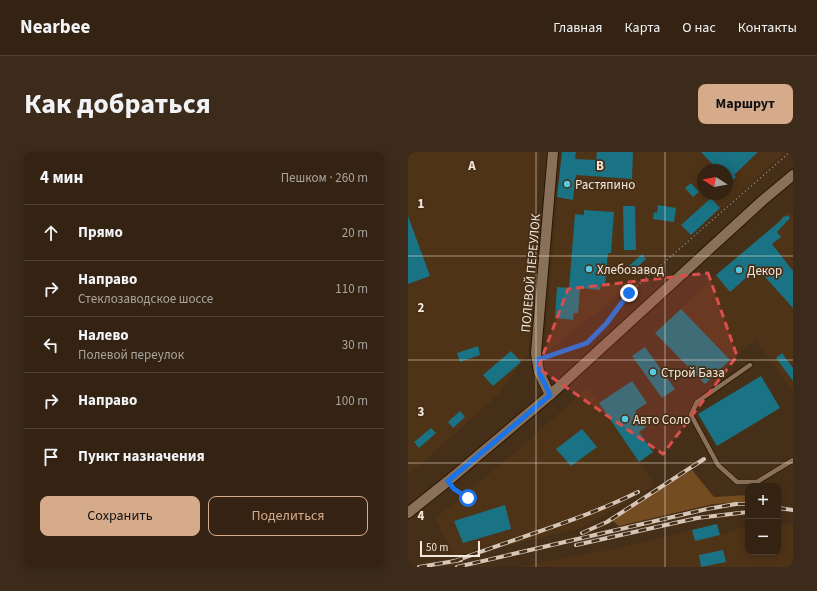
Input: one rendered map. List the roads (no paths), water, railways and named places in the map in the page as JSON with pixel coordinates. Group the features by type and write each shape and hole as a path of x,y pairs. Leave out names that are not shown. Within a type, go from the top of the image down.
{"main road":[{"name":"ПОЛЕВОЙ ПЕРЕУЛОК","path":"550,395 539,372 536,353 553,152"},
{"path":"408,513 550,395 762,201 791,179"}],"lane":[{"path":"750,365 697,402 691,415 718,465 737,482 757,482 793,460"},
{"path":"448,481 454,489 468,498"}],"railway":[{"path":"582,533 607,522 704,459"},
{"path":"455,561 570,521 638,492"},
{"path":"457,567 707,509 745,504"},
{"path":"781,508 793,510"},
{"path":"576,545 697,518 745,512"},
{"path":"419,567 461,560"}],"place":[{"name":"Растяпино","path":"567,184"},
{"name":"Хлебозавод","path":"589,269"},
{"name":"Декор","path":"739,270"},
{"name":"Строй База","path":"653,372"},
{"name":"Авто Соло","path":"625,419"}]}
